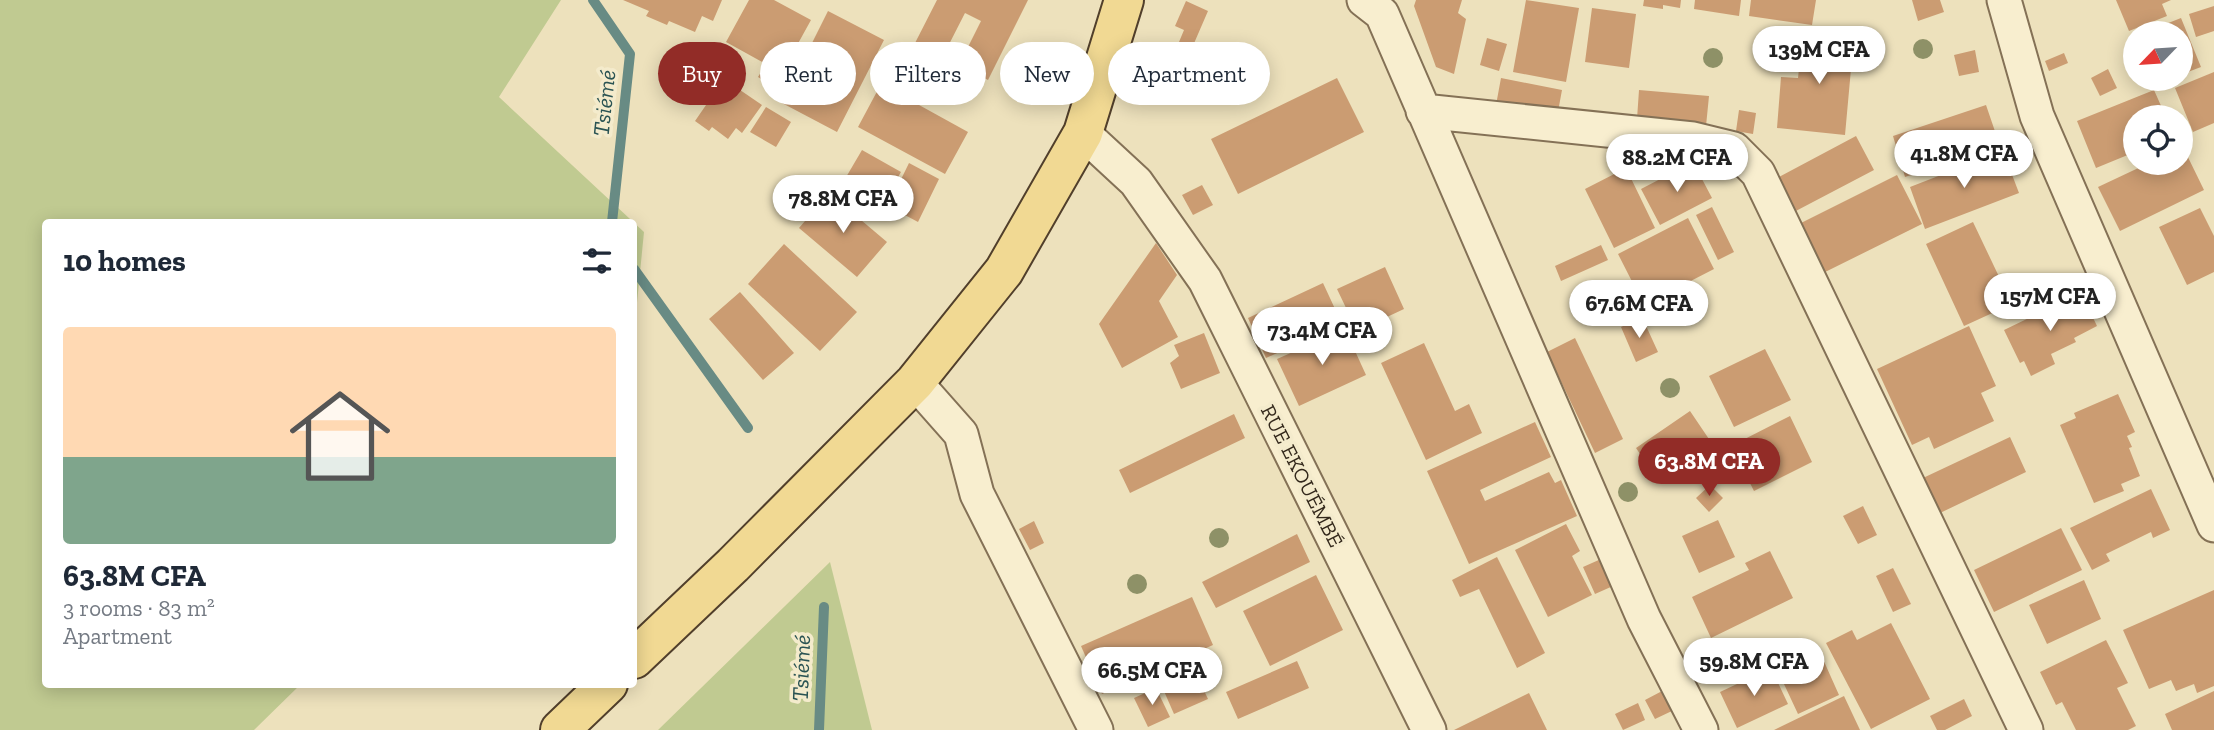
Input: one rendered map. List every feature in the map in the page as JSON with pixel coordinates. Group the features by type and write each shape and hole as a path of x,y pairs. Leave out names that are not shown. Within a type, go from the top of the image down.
{"main road":[{"path":"637,656 733,565 915,382 1004,271 1083,132 1124,0"},
{"path":"560,730 604,688"}],"street":[{"path":"1364,0 1382,14 1644,619 1702,730"},
{"path":"2004,0 2037,116 2214,525"},
{"path":"1423,111 1693,139 1734,149 1758,173 2026,730"},
{"name":"RUE EKOUÉMBÉ","path":"1083,132 1136,182 1205,280 1429,730"},
{"path":"915,382 961,434 977,494 1096,730"}],"green space":[{"path":"0,0 561,0 499,97 630,219 42,219 42,688 297,688 254,730 0,730"},
{"path":"637,226 644,232 637,303"},
{"path":"830,562 872,730 658,730"}],"building":[{"path":"623,0 722,0 713,21 702,16 695,32 669,21 667,25 646,16 649,11"},
{"path":"749,0 774,0 811,20 799,42 760,42 760,61 746,53 746,42 726,42"},
{"path":"937,0 1028,0 1007,42 1000,42 1000,56 988,80 986,42 970,42 981,21 965,13 950,42 916,42"},
{"path":"1416,0 1462,0 1458,13 1466,19 1454,74 1436,67 1414,6"},
{"path":"1526,0 1579,8 1566,82 1513,72"},
{"path":"1644,0 1681,0 1680,8 1663,5 1663,9 1643,6"},
{"path":"1695,0 1741,0 1739,16 1694,9"},
{"path":"1751,0 1816,0 1812,25 1749,16"},
{"path":"1912,0 1940,0 1944,12 1918,21"},
{"path":"2116,0 2171,0 2162,4 2167,16 2154,21 2125,21"},
{"path":"1186,1 1208,11 1195,42 1179,42 1184,30 1175,26"},
{"path":"2214,6 2214,31 2196,37 2189,14"},
{"path":"1592,8 1636,14 1629,68 1585,62"},
{"path":"828,11 884,40 870,42 870,67 856,95 856,42 812,42"},
{"path":"1803,31 1854,36 1845,135 1777,128 1781,77 1798,78"},
{"path":"1487,38 1507,44 1499,71 1480,65"},
{"path":"2193,47 2201,67 2193,70"},
{"path":"1975,50 1979,72 1959,76 1954,55"},
{"path":"2064,53 2068,63 2049,71 2045,61"},
{"path":"2108,69 2117,88 2100,96 2091,78"},
{"path":"2214,72 2214,123 2193,132 2193,105 2182,105 2176,91 2193,91 2193,81"},
{"path":"1337,78 1364,132 1238,194 1211,139"},
{"path":"1501,78 1562,90 1557,117 1496,105"},
{"path":"1639,90 1709,96 1706,126 1637,119"},
{"path":"2152,91 2154,91 2161,105 2123,105 2123,157 2096,168 2077,121"},
{"path":"746,94 762,105 742,133 736,128 728,139 712,127 709,131 695,121 706,105 746,105"},
{"path":"786,105 851,105 837,132"},
{"path":"870,105 919,105 968,132 945,174 858,127"},
{"path":"1986,105 2000,146 1905,177 1893,136"},
{"path":"766,107 791,122 776,147 750,132"},
{"path":"1739,110 1756,113 1753,134 1736,131"},
{"path":"1856,136 1874,170 1792,213 1775,179"},
{"path":"862,150 901,172 881,207 842,184"},
{"path":"2003,151 2019,193 1925,229 1910,187"},
{"path":"1693,162 1712,198 1660,225 1641,189"},
{"path":"909,163 939,179 918,222 888,206"},
{"path":"2193,167 2204,190 2120,231 2098,187 2124,175 2193,175"},
{"path":"1626,168 1655,228 1614,248 1585,189"},
{"path":"1897,175 1922,224 1809,280 1785,231"},
{"path":"1202,185 1213,205 1193,215 1182,195"},
{"path":"829,193 887,242 857,277 799,228"},
{"path":"1712,207 1734,252 1718,260 1696,215"},
{"path":"2200,208 2214,236 2214,272 2187,285 2159,227"},
{"path":"1688,218 1714,269 1644,305 1618,254"},
{"path":"1973,222 2012,304 1964,326 1926,244"},
{"path":"1156,243 1177,275 1159,301 1178,337 1122,368 1099,324"},
{"path":"784,244 857,312 820,351 748,284"},
{"path":"1601,245 1608,260 1561,281 1555,266"},
{"path":"1385,267 1404,309 1357,331 1337,289"},
{"path":"1323,283 1342,324 1266,358 1248,318"},
{"path":"740,292 794,353 763,380 709,319"},
{"path":"2081,293 2097,326 2074,338 2076,342 2051,354 2055,364 2031,376 2024,361 2020,363 2004,330"},
{"path":"1642,317 1658,352 1636,362 1621,327"},
{"path":"1969,326 1996,386 1981,393 1994,421 1934,449 1929,437 1912,445 1877,369"},
{"path":"1345,329 1366,375 1299,406 1277,359"},
{"path":"1204,333 1220,373 1181,389 1170,363 1179,356 1174,345"},
{"path":"1575,338 1623,439 1595,453 1547,352"},
{"path":"1424,343 1455,411 1469,404 1482,433 1426,460 1381,363"},
{"path":"1765,349 1791,400 1734,427 1709,376"},
{"path":"2118,394 2135,432 2127,436 2140,476 2121,484 2124,491 2094,503 2060,425 2076,418 2074,413"},
{"path":"1690,411 1713,445 1690,461 1697,471 1679,484 1672,473 1659,482 1636,448"},
{"path":"1234,414 1245,438 1130,493 1119,470"},
{"path":"1790,416 1812,462 1754,491 1731,446"},
{"path":"1535,422 1551,457 1480,490 1485,501 1549,472 1555,483 1561,480 1577,516 1469,564 1427,471"},
{"path":"2010,437 2026,472 1940,513 1923,478"},
{"path":"1710,485 1723,498 1709,512 1696,498"},
{"path":"2151,489 2170,530 2153,538 2151,532 2106,554 2110,561 2092,570 2070,528"},
{"path":"1863,506 1877,535 1858,544 1843,516"},
{"path":"1718,520 1735,557 1699,573 1682,536"},
{"path":"1034,521 1044,543 1030,550 1019,529"},
{"path":"1566,524 1580,551 1572,556 1592,595 1548,617 1515,550"},
{"path":"2061,528 2082,570 1994,612 1974,570"},
{"path":"1297,534 1310,562 1216,608 1202,582"},
{"path":"1770,551 1793,598 1711,638 1692,597 1749,570 1745,563"},
{"path":"1497,557 1545,653 1517,668 1479,589 1460,597 1452,580"},
{"path":"1601,559 1613,586 1595,594 1583,567"},
{"path":"1893,568 1911,604 1893,612 1876,576"},
{"path":"1316,575 1343,630 1270,666 1243,611"},
{"path":"2084,580 2101,619 2047,644 2029,605"},
{"path":"2214,590 2214,686 2197,693 2194,684 2176,691 2171,680 2149,689 2123,630"},
{"path":"1192,597 1213,645 1102,694 1081,646"},
{"path":"1891,623 1930,699 1871,729 1826,643 1852,630 1857,640"},
{"path":"2106,640 2128,683 2117,688 2136,726 2128,730 2076,730 2062,702 2056,705 2040,672"},
{"path":"1818,648 1839,695 1798,714 1776,667"},
{"path":"1297,661 1309,688 1238,719 1226,692"},
{"path":"1193,667 1208,699 1174,714 1160,682"},
{"path":"1771,668 1788,704 1737,728 1720,692"},
{"path":"1156,688 1170,717 1148,727 1134,698"},
{"path":"1664,690 1674,710 1655,719 1645,700"},
{"path":"2214,691 2214,730 2172,730 2165,714"},
{"path":"1529,693 1547,730 1454,730"},
{"path":"1844,696 1860,730 1774,730"},
{"path":"1964,699 1972,716 1945,730 1937,730 1930,716"},
{"path":"1638,703 1645,720 1623,730 1615,714"}],"waterway":[{"name":"Tsiémé","path":"593,0 630,54 612,219"},
{"name":"Tsiémé","path":"637,273 748,428"},
{"name":"Tsiémé","path":"819,730 824,607"}]}
